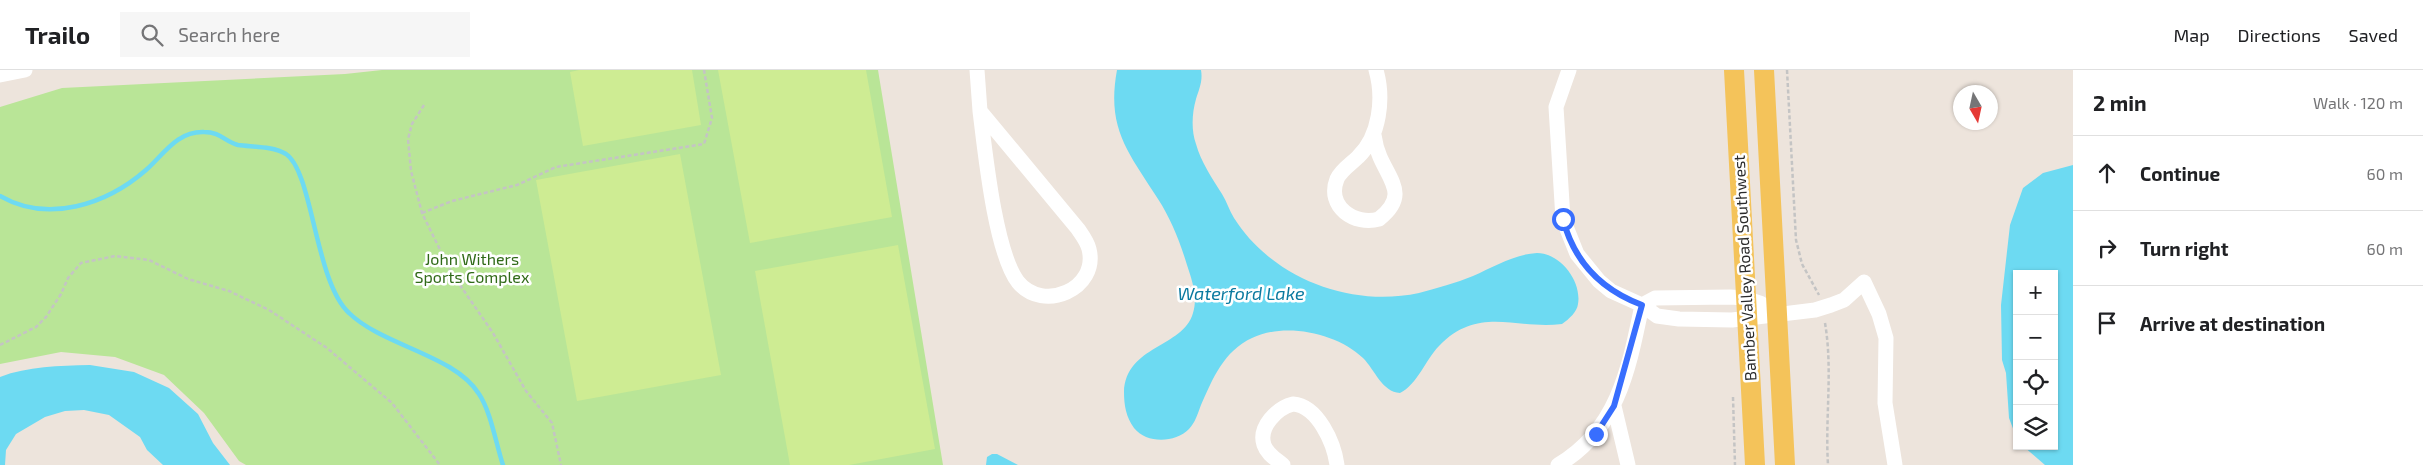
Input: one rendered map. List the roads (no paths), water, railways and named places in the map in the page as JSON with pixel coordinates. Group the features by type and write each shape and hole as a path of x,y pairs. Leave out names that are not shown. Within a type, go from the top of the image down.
{"main road":[{"name":"Bamber Valley Road Southwest","path":"1734,70 1755,465"},
{"name":"Bamber Valley Road Southwest","path":"1764,70 1785,465"}],"street":[{"path":"0,75 25,70"},
{"path":"976,70 980,111 997,224 1013,274 1024,289 1031,293 1050,297 1066,294 1081,280 1086,272 1090,256 1089,248 1078,229 980,111"},
{"path":"1374,135 1379,155 1393,179 1395,194 1390,208 1379,219 1356,220 1349,217 1338,204 1335,187 1342,170 1366,148 1374,135 1380,99 1376,70"},
{"path":"1569,70 1558,95 1556,120 1561,164 1562,207 1566,230 1577,254 1599,281 1624,298 1642,305 1657,316 1679,319 1746,319 1777,313 1823,308 1844,300 1864,282 1879,314 1886,338 1885,403 1895,465"},
{"path":"1558,465 1588,444 1606,421 1614,406 1642,305 1648,300 1655,298 1745,298 1777,313"},
{"path":"1283,465 1267,452 1263,440 1265,427 1278,411 1293,404 1306,408 1323,427 1335,451 1337,465"},
{"path":"1614,406 1628,465"}],"water":[{"name":"Waterford Lake","path":"1117,70 1201,70 1201,81 1193,116 1193,133 1201,157 1234,218 1250,239 1269,257 1291,272 1315,284 1340,292 1366,296 1393,297 1419,293 1446,285 1473,276 1512,258 1537,253 1546,254 1561,263 1573,278 1577,286 1578,295 1576,310 1562,324 1545,325 1498,322 1468,326 1439,346 1416,378 1400,393 1388,389 1363,358 1339,342 1325,336 1295,331 1265,333 1242,344 1220,366 1205,395 1195,421 1189,429 1183,434 1169,439 1161,440 1146,437 1134,428 1127,415 1124,392 1127,377 1134,365 1144,356 1178,334 1187,325 1193,313 1195,295 1184,256 1171,223 1129,154 1117,125 1114,91"},
{"path":"2073,165 2073,465 2045,465 2028,450 2058,450 2058,270 2013,270 2013,428 2009,418 2006,373 2002,360 2001,305 2010,225 2023,188 2043,173"},
{"path":"90,365 134,372 169,388 198,414 213,443 230,465 163,465 147,450 140,437 109,415 84,410 65,411 45,417 16,434 6,450 5,465 0,465 0,377 11,373 55,366"},
{"path":"997,454 1018,465 986,465 987,457"}],"waterway":[{"path":"0,196 18,204 38,209 57,209 95,201 130,182 146,170 179,139 194,133 210,132 238,145 281,151 295,165 302,182 321,254 338,298 349,313 363,324 436,360 468,381 479,394 487,410 503,465"}],"park label":[{"name":"John Withers Sports Complex","path":"472,267"}]}
